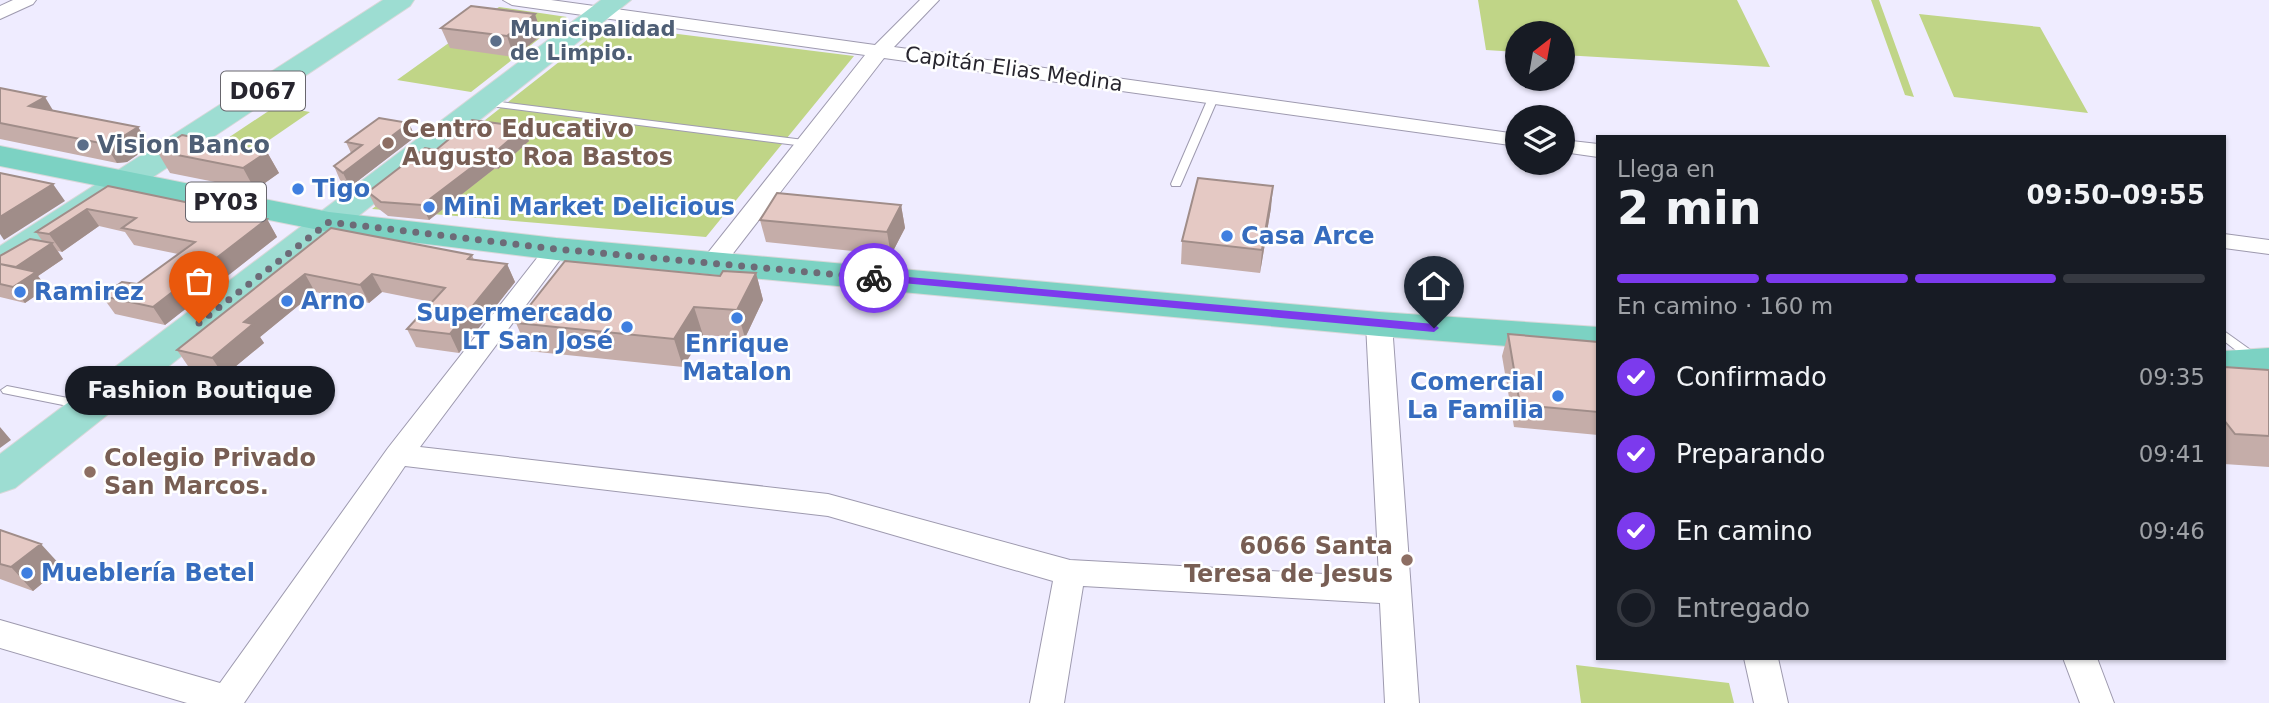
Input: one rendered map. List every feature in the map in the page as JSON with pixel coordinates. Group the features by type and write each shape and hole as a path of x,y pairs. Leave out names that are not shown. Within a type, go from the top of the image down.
{"highway":[{"name":"PY03","path":"0,156 329,222 556,249 1379,324 1596,340"}],"main road":[{"name":"D067","path":"0,262 401,0"},
{"path":"0,477 609,7"}],"street":[{"path":"0,13 27,0"},
{"name":"Capitán Elias Medina","path":"512,0 609,7 880,51 1505,138"},
{"path":"712,264 804,143 880,51 930,0"},
{"path":"1575,148 1596,151"},
{"path":"2226,241 2269,247"},
{"path":"0,634 226,702 398,455 556,249"},
{"path":"1379,324 1402,703"},
{"path":"398,455 828,505 1070,573 1395,591"},
{"path":"1047,703 1070,573"},
{"path":"1761,660 1771,703"},
{"path":"2081,660 2097,703"}],"lane":[{"path":"1176,184 1214,96"},
{"path":"485,103 804,143"},
{"path":"2226,337 2250,362"},
{"path":"7,390 90,407"}],"green space":[{"path":"1478,0 1737,0 1770,67 1575,56 1575,21 1505,21 1505,51 1486,50"},
{"path":"1871,0 1879,0 1914,97 1905,95"},
{"path":"499,7 567,17 471,92 397,80"},
{"path":"1919,14 2040,27 2088,113 1954,97"},
{"path":"606,25 854,56 706,237 372,209"},
{"path":"276,106 310,112 243,158 207,152"},
{"path":"1576,665 1729,683 1734,703 1581,703"}],"building":[{"path":"471,6 535,14 507,36 441,28"},
{"path":"0,88 45,97 29,106 138,127 114,142 105,144 0,123"},
{"path":"379,118 409,123 343,173 334,166 362,145 346,142"},
{"path":"472,120 524,127 492,155 489,154 422,205 381,202 368,192 425,148 436,150"},
{"path":"182,135 267,152 243,168 157,151"},
{"path":"0,173 53,184 0,217"},
{"name":"Casa Arce","path":"1198,178 1273,186 1262,250 1182,241"},
{"path":"108,186 267,219 153,307 102,296 122,282 137,284 195,242 122,228 136,218 87,209 49,234 36,232"},
{"path":"777,193 901,205 887,232 760,220"},
{"path":"331,228 472,255 468,259 507,264 450,334 407,329 445,288 372,274 360,285 305,274 244,322 253,324 212,358 177,350"},
{"path":"30,239 52,243 16,267 0,264 0,256"},
{"path":"565,261 720,276 723,271 756,273 737,310 694,307 674,339 516,323"},
{"path":"0,264 36,272 13,287 0,284"},
{"path":"1508,334 1596,342 1596,412 1520,405"},
{"path":"2226,367 2269,370 2269,436 2235,434 2226,423"},
{"path":"0,530 41,544 11,567 0,564"}],"way so far":[{"path":"199,323 329,222 556,249 874,278"}],"place":[{"name":"Municipalidad de Limpio.","path":"496,41"},
{"name":"Centro Educativo Augusto Roa Bastos","path":"388,143"},
{"name":"Vision Banco","path":"83,145"},
{"name":"Tigo","path":"298,189"},
{"name":"Mini Market Delicious","path":"429,207"},
{"name":"Casa Arce","path":"1227,236"},
{"name":"Ramirez","path":"20,292"},
{"name":"Arno","path":"287,301"},
{"name":"Enrique Matalon","path":"737,318"},
{"name":"Fashion Boutique","path":"199,323"},
{"name":"Supermercado LT San José","path":"627,327"},
{"name":"Comercial La Familia","path":"1558,396"},
{"name":"Colegio Privado San Marcos.","path":"90,472"},
{"name":"6066 Santa Teresa de Jesus","path":"1407,560"},
{"name":"Mueblería Betel","path":"27,573"}],"route":[{"path":"874,278 1434,328"}]}
